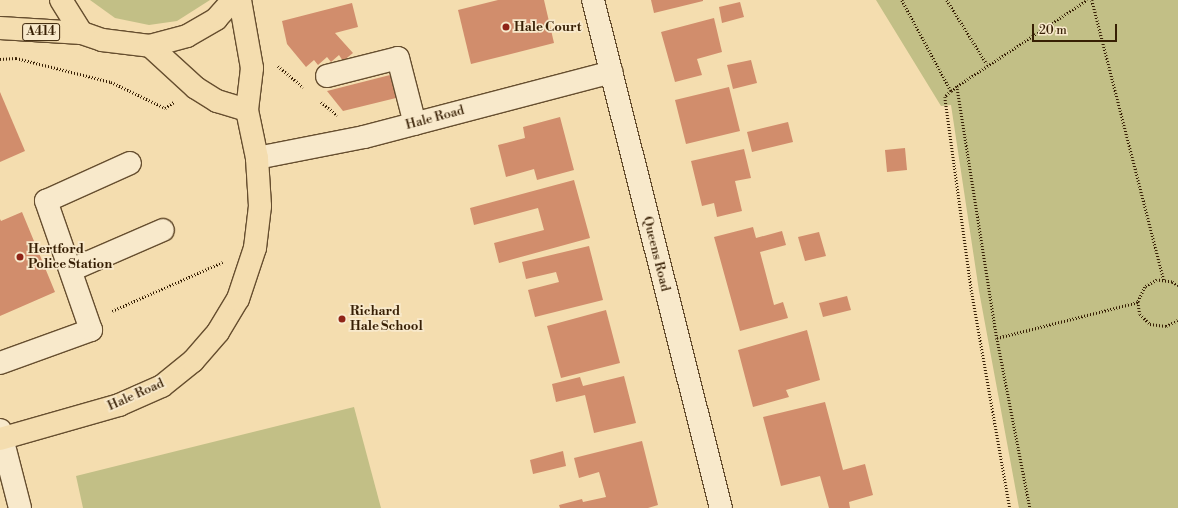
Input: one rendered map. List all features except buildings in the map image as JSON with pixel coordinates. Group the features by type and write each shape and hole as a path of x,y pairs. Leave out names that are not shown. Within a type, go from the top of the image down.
{"main road":[{"path":"61,0 82,33 102,40 150,46 187,36 216,19 233,0"},
{"name":"Hale Road","path":"1,436 119,405 162,386 193,361 218,332 238,299 255,248 260,206 257,158 247,110 252,68 240,0"},
{"name":"A414","path":"0,28 82,33"},
{"path":"150,46 196,88 217,100 247,110"}],"street":[{"name":"Queens Road","path":"593,0 721,508"},
{"path":"327,76 398,58 415,124"},
{"name":"Hale Road","path":"257,158 364,137 612,72"},
{"path":"0,363 91,330 46,201 130,163"},
{"path":"71,270 163,230"},
{"path":"1,436 20,508"}],"path":[{"path":"902,0 951,91"},
{"path":"947,0 987,64"},
{"path":"1010,508 972,293 945,97 957,86 987,64 1087,0"},
{"path":"1092,0 1164,280"},
{"path":"957,86 997,338 1030,508"},
{"path":"88,321 255,248"},
{"path":"1178,286 1164,280 1157,280 1144,287 1138,302 1140,314 1150,324 1166,326 1178,320"},
{"path":"997,338 1138,302"}],"shaded area":[{"path":"90,0 210,0 177,21 149,25 115,18"},
{"path":"876,0 1178,0 1178,508 1019,508 979,291 951,105 941,106"},
{"path":"354,407 381,508 83,508 76,476"}],"place":[{"name":"Hale Court","path":"506,27"},
{"name":"Hertford Police Station","path":"20,257"},
{"name":"Richard Hale School","path":"342,319"}]}
